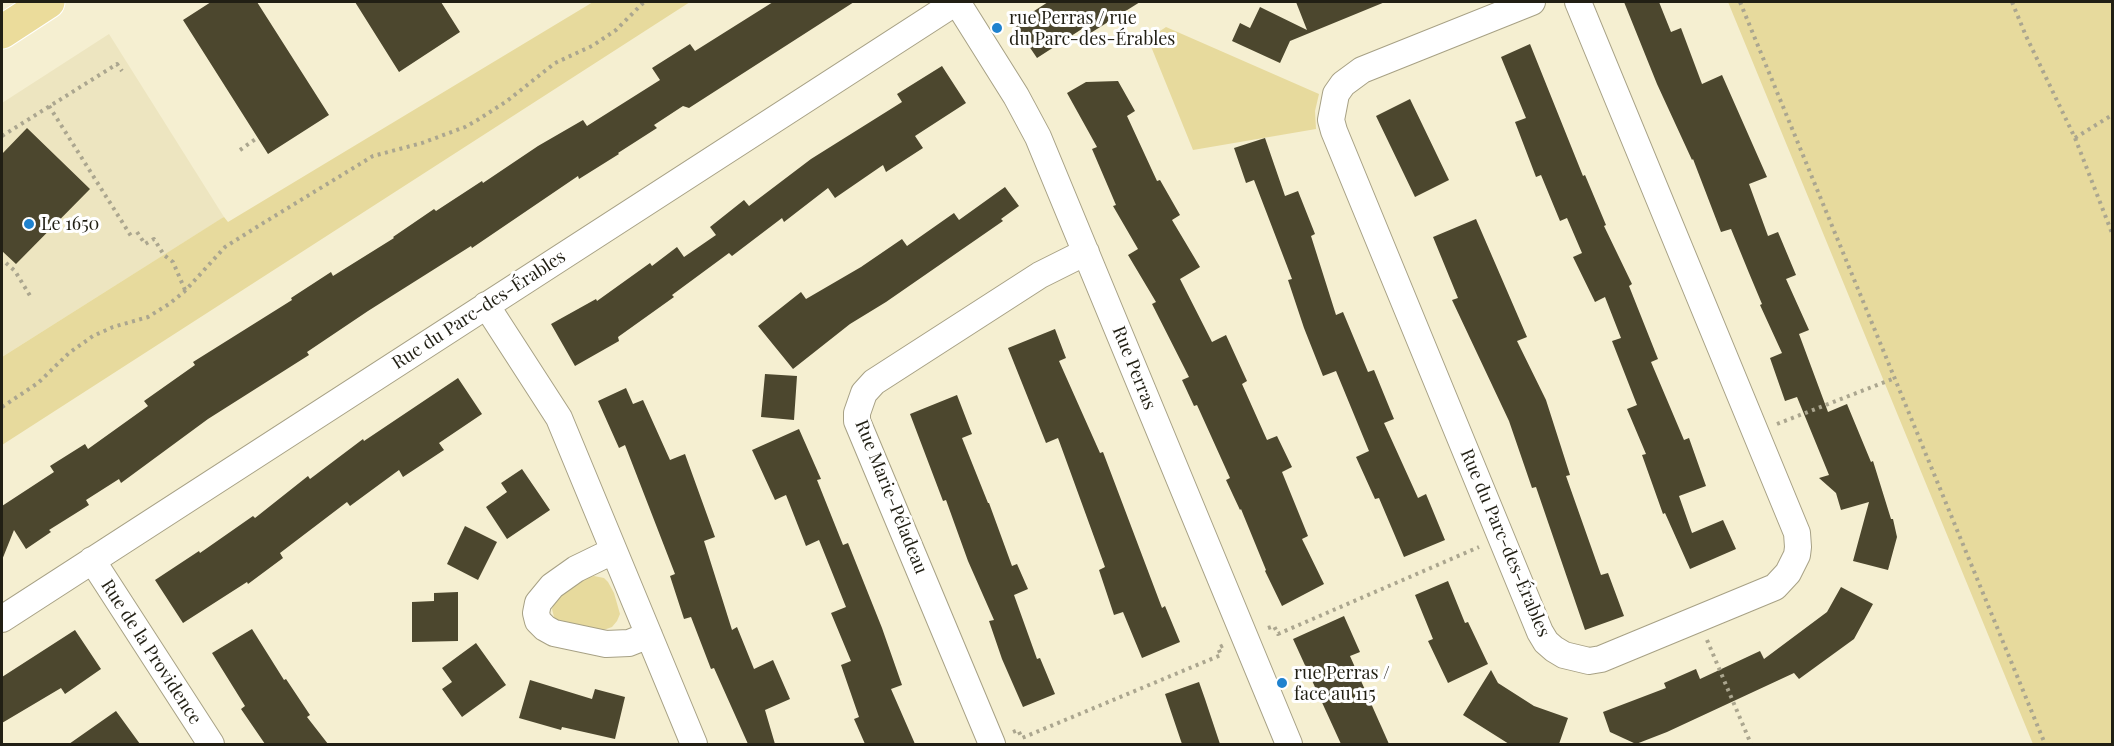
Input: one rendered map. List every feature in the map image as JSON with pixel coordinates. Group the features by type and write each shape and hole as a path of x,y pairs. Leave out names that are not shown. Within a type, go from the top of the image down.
{"main road":[{"path":"2,32 48,2"}],"street":[{"name":"Rue Perras","path":"957,2 1028,116 1289,744"},
{"name":"Rue du Parc-des-Érables","path":"2,619 957,2"},
{"name":"Rue du Parc-des-Érables","path":"1532,2 1362,70 1343,84 1336,94 1331,120 1338,142 1540,632 1554,649 1564,655 1588,661 1601,659 1775,587 1788,573 1797,555 1798,547 1797,533 1793,523 1578,2"},
{"name":"Rue Marie-Péladeau","path":"998,740 857,421 857,412 864,393 874,382 1040,275 1086,252"},
{"path":"486,305 559,418 694,744"},
{"path":"613,551 576,569 552,586 538,603 536,613 538,621 554,633 606,644 629,643 648,635"},
{"name":"Rue de la Providence","path":"92,560 211,744"}],"path":[{"path":"2,407 38,382 69,353 93,336 113,327 148,317 185,290 225,247 328,182 373,156 422,143 465,127 507,101 555,63 592,46 616,30 644,2"},
{"path":"1740,2 2046,744"},
{"path":"2012,2 2075,138 2112,233"},
{"path":"2,136 117,64 122,71"},
{"path":"49,106 131,236"},
{"path":"2075,138 2112,115"},
{"path":"240,150 257,138"},
{"path":"92,173 98,170"},
{"path":"137,232 145,244 154,238 164,255 173,262 185,290"},
{"path":"6,263 15,271 32,299"},
{"path":"1771,427 1895,378"},
{"path":"1259,631 1274,626 1278,634 1485,544"},
{"path":"1705,636 1751,744"},
{"path":"998,740 1018,730 1022,738 1221,655 1218,648 1230,643"}],"shaded area":[{"path":"593,2 690,2 2,445 2,357 222,218 224,217 228,222"},
{"path":"1728,2 2112,2 2112,744 2033,744"},
{"path":"1166,27 1319,94 1315,111 1316,129 1193,150 1148,39"},
{"path":"109,34 224,217 2,357 2,103"},
{"path":"594,576 604,578 614,593 620,614 617,621 612,627 598,632 561,623 554,617 552,609 558,595 584,578"}],"building":[{"path":"211,2 257,2 329,115 268,154 183,20"},
{"path":"355,2 441,2 460,32 399,72"},
{"path":"773,2 854,2 689,108 683,106 654,125 657,128 619,154 579,179 578,176 472,248 471,246 368,311 307,352 309,355 208,419 121,483 119,479 86,500 89,505 49,530 51,532 26,549 14,530 2,560 2,506 54,472 50,466 85,444 88,449 148,406 144,401 195,365 193,362 292,300 291,298 331,272 333,276 394,238 434,209 436,211 482,181 483,183 538,146 583,120 587,126 660,80 652,68 690,44 695,51"},
{"path":"1048,2 1140,2 1089,34 1085,27 1037,58 1014,24"},
{"path":"1296,2 1385,2 1290,41 1280,63 1232,41 1240,23 1250,28 1260,7 1307,30"},
{"path":"1624,2 1659,2 1671,32 1681,28 1702,84 1722,75 1767,177 1749,184 1768,236 1778,232 1796,275 1786,279 1809,330 1799,334 1828,412 1847,404 1871,462 1873,461 1891,519 1893,519 1897,537 1888,570 1853,561 1869,502 1841,510 1836,493 1819,478 1829,475 1797,397 1785,401 1770,358 1782,353 1760,305 1762,304 1731,229 1721,232 1693,159 1657,84"},
{"path":"1530,44 1583,176 1585,175 1606,225 1604,226 1632,284 1629,286 1658,359 1651,362 1684,440 1689,438 1706,486 1679,496 1692,533 1723,520 1736,549 1690,569 1665,513 1663,514 1642,455 1646,454 1627,409 1637,405 1612,341 1621,338 1605,297 1595,302 1573,257 1582,253 1567,218 1560,221 1541,175 1536,177 1515,122 1526,118 1501,57"},
{"path":"942,66 966,103 915,136 923,148 886,172 883,165 835,198 828,188 784,222 782,218 732,256 729,253 672,295 674,297 618,337 619,341 575,366 551,324 596,299 597,301 650,263 652,266 677,247 684,257 716,235 710,227 744,200 749,206 811,159 902,102 897,94"},
{"path":"1118,81 1135,111 1127,116 1157,181 1160,180 1180,215 1172,220 1200,267 1180,279 1212,342 1226,335 1247,381 1242,384 1267,440 1277,436 1292,467 1282,472 1308,536 1302,539 1324,584 1282,606 1265,571 1241,509 1226,480 1230,478 1197,405 1194,406 1182,380 1189,377 1152,304 1156,302 1128,255 1138,249 1113,206 1116,205 1092,149 1097,147 1067,93 1086,82"},
{"path":"1410,99 1449,180 1415,197 1376,116"},
{"name":"Le 1650","path":"27,128 90,189 16,264 2,251 2,154"},
{"path":"1265,138 1285,196 1298,191 1315,234 1311,236 1336,315 1343,312 1368,372 1374,370 1394,419 1384,423 1418,498 1426,494 1445,540 1404,557 1379,498 1375,499 1356,457 1369,451 1336,371 1323,376 1288,280 1292,279 1254,180 1246,183 1234,148"},
{"path":"1005,187 1019,206 1001,219 1003,221 886,302 850,324 793,369 758,326 801,292 806,299 861,267 902,239 907,246 954,213 959,220"},
{"path":"1476,219 1527,337 1517,341 1546,400 1570,475 1566,476 1601,575 1608,573 1624,616 1585,630 1536,487 1532,488 1509,421 1452,300 1458,298 1433,237"},
{"path":"1055,329 1066,358 1059,361 1100,453 1103,452 1162,608 1165,606 1180,642 1142,658 1123,612 1114,615 1099,570 1105,567 1058,438 1046,443 1008,348"},
{"path":"765,374 797,376 794,420 761,417"},
{"path":"458,378 482,414 439,443 444,450 403,477 399,470 350,506 347,502 280,553 283,558 248,584 247,582 183,623 155,580 199,551 200,553 253,516 255,518 308,476 310,479 363,439 364,441"},
{"path":"626,388 633,404 643,400 670,460 685,454 715,537 704,541 732,630 737,627 754,669 773,660 790,699 765,710 775,744 748,744 714,668 711,669 691,617 684,619 670,576 675,574 625,445 619,448 598,401"},
{"path":"957,395 972,434 962,438 1012,566 1017,564 1028,589 1014,595 1037,659 1040,658 1055,694 1023,707 1002,659 989,621 994,620 968,561 946,500 943,501 910,414"},
{"path":"799,429 821,479 817,480 843,545 848,543 882,628 902,685 891,689 915,744 865,744 854,719 859,717 841,665 851,661 831,613 846,607 819,540 806,546 786,495 775,500 752,450"},
{"path":"522,469 550,510 507,539 486,507 507,492 501,483"},
{"path":"465,526 497,542 478,580 447,564"},
{"path":"1448,581 1465,623 1468,622 1488,664 1448,683 1428,641 1433,639 1415,595"},
{"path":"1841,587 1873,604 1854,639 1799,679 1794,673 1636,744 1610,732 1603,712 1666,688 1664,683 1696,669 1700,679 1760,651 1764,659 1827,612"},
{"path":"458,592 458,641 412,642 412,602 434,601 434,593"},
{"path":"1344,616 1360,652 1350,656 1389,744 1341,744 1293,639"},
{"path":"252,629 284,680 286,679 310,715 307,717 328,744 265,744 241,709 245,706 212,653"},
{"path":"75,630 101,669 65,694 61,688 2,723 2,677"},
{"path":"476,643 506,685 462,717 442,689 452,682 442,668"},
{"path":"1491,670 1498,683 1534,706 1568,718 1559,744 1509,744 1463,715"},
{"path":"530,680 592,699 595,689 625,697 615,739 562,727 561,730 519,718"},
{"path":"1199,682 1220,744 1182,744 1165,694"},
{"path":"116,711 140,744 69,744"}],"place":[{"name":"rue Perras / rue du Parc-des-Érables","path":"997,28"},
{"name":"Le 1650","path":"29,224"},
{"name":"rue Perras / face au 115","path":"1282,683"}]}
